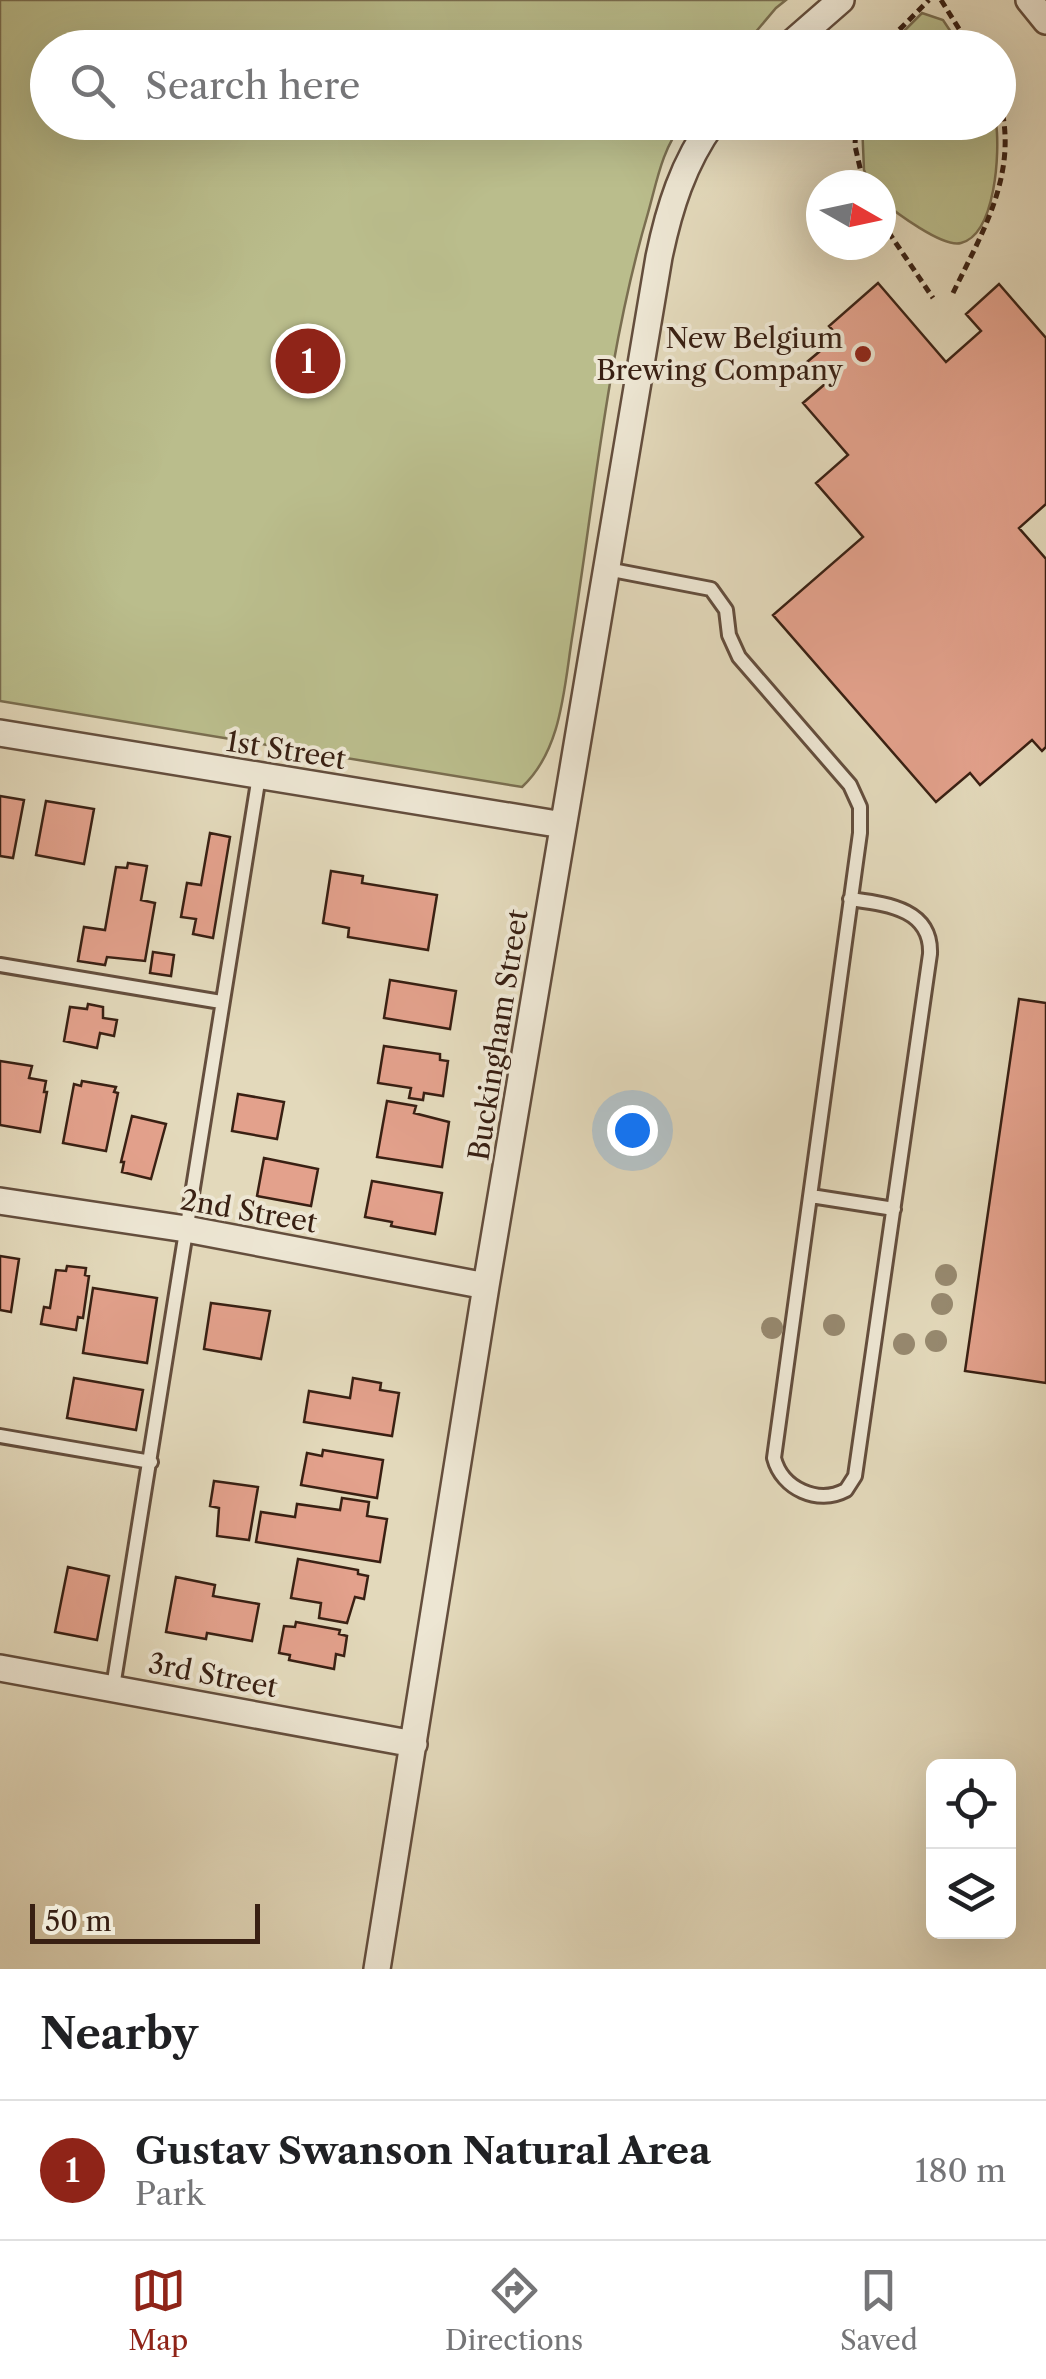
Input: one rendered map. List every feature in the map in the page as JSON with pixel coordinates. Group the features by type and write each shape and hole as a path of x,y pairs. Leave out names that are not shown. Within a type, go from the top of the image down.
{"street":[{"path":"807,30 841,0"},
{"path":"1029,0 1046,21"},
{"name":"Buckingham Street","path":"377,1969 486,1286 669,210 702,140"},
{"name":"1st Street","path":"0,733 563,826"},
{"name":"2nd Street","path":"0,1201 186,1229 486,1286"},
{"name":"3rd Street","path":"0,1668 414,1744"}],"lane":[{"path":"607,569 710,589 726,610 729,635 739,657 850,785 860,807 774,1458 777,1471 787,1484 815,1495 837,1495 851,1486 856,1476 931,942 922,925 906,910 850,899"},
{"path":"113,1687 259,776"},
{"path":"0,965 221,1002"},
{"path":"811,1196 894,1209"},
{"path":"0,1436 151,1462"}],"path":[{"path":"899,30 929,0"},
{"path":"941,0 960,30"},
{"path":"855,140 861,170"},
{"path":"954,293 997,202 1005,140"},
{"path":"896,243 933,298"}],"green space":[{"path":"0,0 786,0 757,30 30,30 30,140 672,140 661,166 622,316 560,715 546,754 522,787 0,701"},
{"path":"922,13 943,20 950,30 905,30"},
{"path":"863,140 997,140 989,208 973,236 961,243 943,240 897,212 896,170 864,170"}],"building":[{"path":"878,283 946,362 981,331 966,314 999,284 1046,338 1046,504 1019,528 1046,559 1046,747 1042,751 1032,740 980,785 970,773 936,802 773,615 863,537 816,483 848,455 803,403 825,384 807,362 838,336 829,326"},
{"path":"0,796 24,800 13,858 0,856"},
{"path":"46,801 94,809 84,864 36,855"},
{"path":"210,833 230,837 213,938 193,934 196,919 181,917 187,883 201,885"},
{"path":"128,863 147,866 141,900 155,903 145,961 107,957 105,965 78,961 84,927 105,930 116,867 127,868"},
{"path":"331,871 363,876 362,883 437,895 428,950 348,937 349,928 323,923"},
{"path":"153,952 174,955 171,976 150,973"},
{"path":"390,980 456,991 450,1029 384,1018"},
{"path":"1019,999 1046,1003 1046,1383 965,1371"},
{"path":"88,1004 103,1007 103,1018 117,1020 114,1036 100,1033 97,1048 64,1041 70,1007 87,1009"},
{"path":"384,1046 440,1054 440,1060 448,1061 443,1096 424,1093 423,1100 409,1098 411,1088 378,1083"},
{"path":"0,1061 32,1066 29,1078 46,1081 40,1132 0,1125"},
{"path":"82,1081 116,1087 106,1151 63,1143 74,1084 81,1086"},
{"path":"238,1094 284,1102 277,1139 232,1131"},
{"path":"387,1101 416,1106 414,1113 449,1122 442,1167 377,1157"},
{"path":"132,1116 166,1124 151,1179 122,1172"},
{"path":"264,1158 318,1169 311,1206 257,1196"},
{"path":"372,1181 442,1193 435,1234 365,1217"},
{"path":"0,1256 19,1259 11,1312 0,1310"},
{"path":"67,1266 86,1268 85,1275 89,1276 83,1318 78,1317 76,1330 41,1324 44,1307 50,1308 56,1270 66,1271"},
{"path":"93,1288 157,1298 147,1363 83,1353"},
{"path":"211,1303 270,1311 261,1359 204,1349"},
{"path":"74,1378 143,1390 136,1430 67,1418"},
{"path":"353,1378 381,1383 380,1390 399,1393 392,1436 304,1422 309,1391 350,1398"},
{"path":"323,1450 383,1460 377,1498 301,1485 307,1453 322,1456"},
{"path":"214,1481 258,1487 249,1540 217,1536 219,1508 210,1506"},
{"path":"342,1498 369,1502 367,1516 387,1519 380,1562 256,1542 261,1512 295,1517 297,1504 340,1510"},
{"path":"298,1559 358,1570 358,1574 368,1576 364,1599 355,1597 347,1623 319,1618 321,1603 291,1598"},
{"path":"68,1567 109,1576 97,1640 55,1632"},
{"path":"176,1577 215,1585 213,1596 259,1604 252,1641 207,1633 206,1639 166,1632"},
{"path":"296,1622 340,1630 339,1634 347,1636 344,1656 336,1654 334,1669 289,1660 290,1655 279,1653 284,1626 295,1627"}],"place":[{"name":"New Belgium Brewing Company","path":"863,354"},
{"name":"Gustav Swanson Natural Area","path":"308,361"}]}
